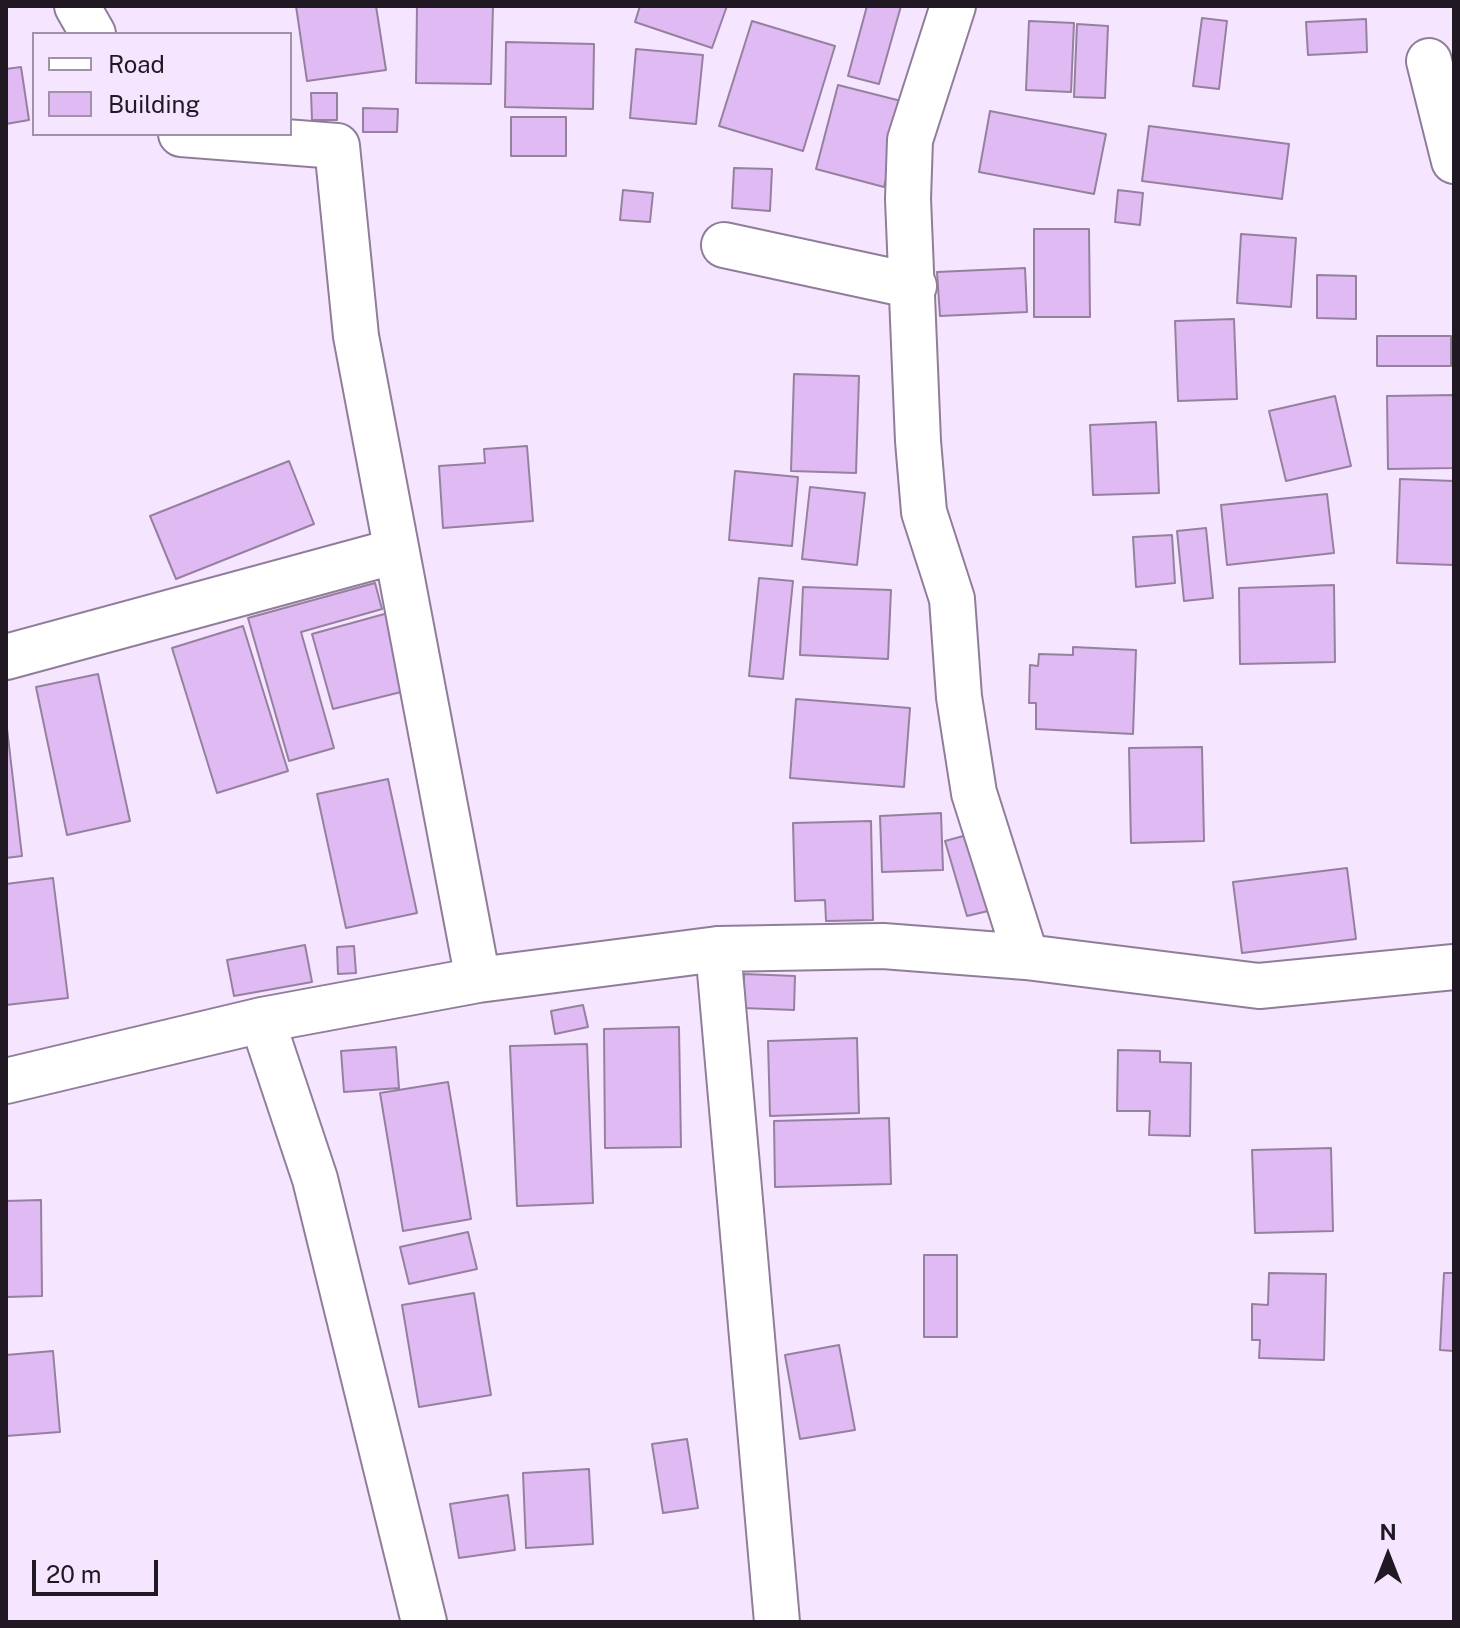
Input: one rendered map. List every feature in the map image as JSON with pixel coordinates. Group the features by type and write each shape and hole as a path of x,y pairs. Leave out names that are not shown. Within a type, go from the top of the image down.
{"street":[{"path":"77,6 92,32"},
{"path":"953,6 910,140 908,199 914,286 918,441 924,512 952,599 959,697 974,793 1026,957"},
{"path":"1429,61 1454,161"},
{"path":"207,136 337,146 356,336 478,980"},
{"path":"724,245 914,286"},
{"path":"6,657 396,551"},
{"path":"6,1081 262,1020 478,980 718,949 883,946 1026,957 1259,986 1454,967"},
{"path":"718,949 777,1622"},
{"path":"262,1020 315,1179 424,1622"}],"building":[{"path":"296,6 376,6 386,70 307,81"},
{"path":"417,6 493,6 491,84 416,83"},
{"path":"640,6 727,6 712,48 635,22"},
{"path":"867,6 901,6 879,84 848,76"},
{"path":"1202,18 1227,21 1219,89 1193,86"},
{"path":"1366,19 1367,52 1308,55 1306,22"},
{"path":"752,21 835,46 803,151 719,126"},
{"path":"1029,21 1074,23 1071,92 1026,90"},
{"path":"1077,24 1108,26 1105,98 1074,97"},
{"path":"506,42 594,44 593,109 505,107"},
{"path":"636,49 703,55 696,124 630,118"},
{"path":"21,67 29,120 6,124 6,69"},
{"path":"838,85 905,102 884,187 816,169"},
{"path":"311,93 337,93 337,120 312,120"},
{"path":"363,108 398,109 397,132 363,132"},
{"path":"990,111 1106,134 1094,194 979,172"},
{"path":"511,117 566,117 566,156 511,156"},
{"path":"1149,126 1289,144 1282,199 1142,181"},
{"path":"734,168 772,169 770,211 732,208"},
{"path":"623,190 653,193 650,222 620,220"},
{"path":"1118,190 1143,193 1140,225 1115,222"},
{"path":"1034,229 1089,229 1090,317 1034,317"},
{"path":"1241,234 1296,238 1291,307 1237,303"},
{"path":"1025,268 1027,312 940,316 937,272"},
{"path":"1317,275 1356,276 1356,319 1317,318"},
{"path":"1234,319 1237,399 1178,401 1175,321"},
{"path":"1377,336 1451,336 1451,366 1377,366"},
{"path":"794,374 859,376 856,473 791,471"},
{"path":"1454,395 1454,468 1388,469 1387,396"},
{"path":"1335,396 1351,466 1286,481 1269,411"},
{"path":"1156,422 1159,493 1093,495 1090,425"},
{"path":"527,446 533,521 443,528 439,466 485,463 484,449"},
{"path":"289,461 314,524 176,579 150,516"},
{"path":"735,471 798,477 792,546 729,540"},
{"path":"1400,479 1454,481 1454,565 1397,563"},
{"path":"810,487 865,493 857,565 802,559"},
{"path":"1327,494 1334,553 1227,565 1221,505"},
{"path":"1206,528 1213,598 1184,601 1177,531"},
{"path":"1172,535 1175,583 1136,587 1133,537"},
{"path":"759,578 793,581 783,679 749,676"},
{"path":"375,583 382,609 301,632 334,748 289,761 248,618"},
{"path":"1334,585 1335,662 1240,664 1239,588"},
{"path":"803,587 891,590 888,659 800,655"},
{"path":"388,613 409,690 333,709 312,634"},
{"path":"243,626 288,771 217,793 172,648"},
{"path":"1073,647 1136,650 1133,734 1036,729 1036,703 1029,703 1030,665 1038,666 1039,654 1073,655"},
{"path":"98,674 130,821 67,835 36,687"},
{"path":"796,699 910,708 904,787 790,778"},
{"path":"6,720 22,856 6,858"},
{"path":"1202,747 1204,841 1131,843 1129,748"},
{"path":"388,779 417,913 346,928 317,794"},
{"path":"941,813 943,870 882,872 880,816"},
{"path":"871,821 873,920 826,921 825,900 795,901 793,823"},
{"path":"967,835 988,911 967,916 945,841"},
{"path":"1347,868 1356,939 1242,953 1233,882"},
{"path":"53,878 68,998 6,1005 6,884"},
{"path":"305,945 312,982 234,996 227,960"},
{"path":"354,946 356,973 338,974 337,947"},
{"path":"744,974 795,976 794,1010 743,1008"},
{"path":"583,1005 588,1027 555,1034 551,1011"},
{"path":"679,1027 681,1147 605,1148 604,1029"},
{"path":"857,1038 859,1113 770,1116 768,1041"},
{"path":"587,1044 593,1203 517,1206 510,1046"},
{"path":"396,1047 399,1088 344,1092 341,1051"},
{"path":"1118,1050 1160,1051 1160,1062 1191,1063 1190,1136 1149,1135 1150,1111 1117,1111"},
{"path":"448,1082 471,1219 403,1231 380,1093"},
{"path":"889,1118 891,1184 775,1187 774,1121"},
{"path":"1331,1148 1333,1231 1255,1233 1252,1150"},
{"path":"41,1200 42,1296 6,1297 6,1201"},
{"path":"468,1232 477,1269 409,1284 400,1247"},
{"path":"924,1255 957,1255 957,1337 924,1337"},
{"path":"1269,1273 1326,1274 1324,1360 1259,1358 1260,1340 1252,1340 1252,1304 1268,1305"},
{"path":"1444,1273 1454,1273 1454,1351 1440,1350"},
{"path":"474,1293 491,1395 419,1407 402,1305"},
{"path":"839,1345 855,1430 800,1439 785,1355"},
{"path":"53,1351 60,1432 6,1436 6,1355"},
{"path":"687,1439 698,1508 663,1513 652,1444"},
{"path":"589,1469 593,1544 526,1548 523,1473"},
{"path":"508,1495 515,1550 459,1558 450,1504"}]}
